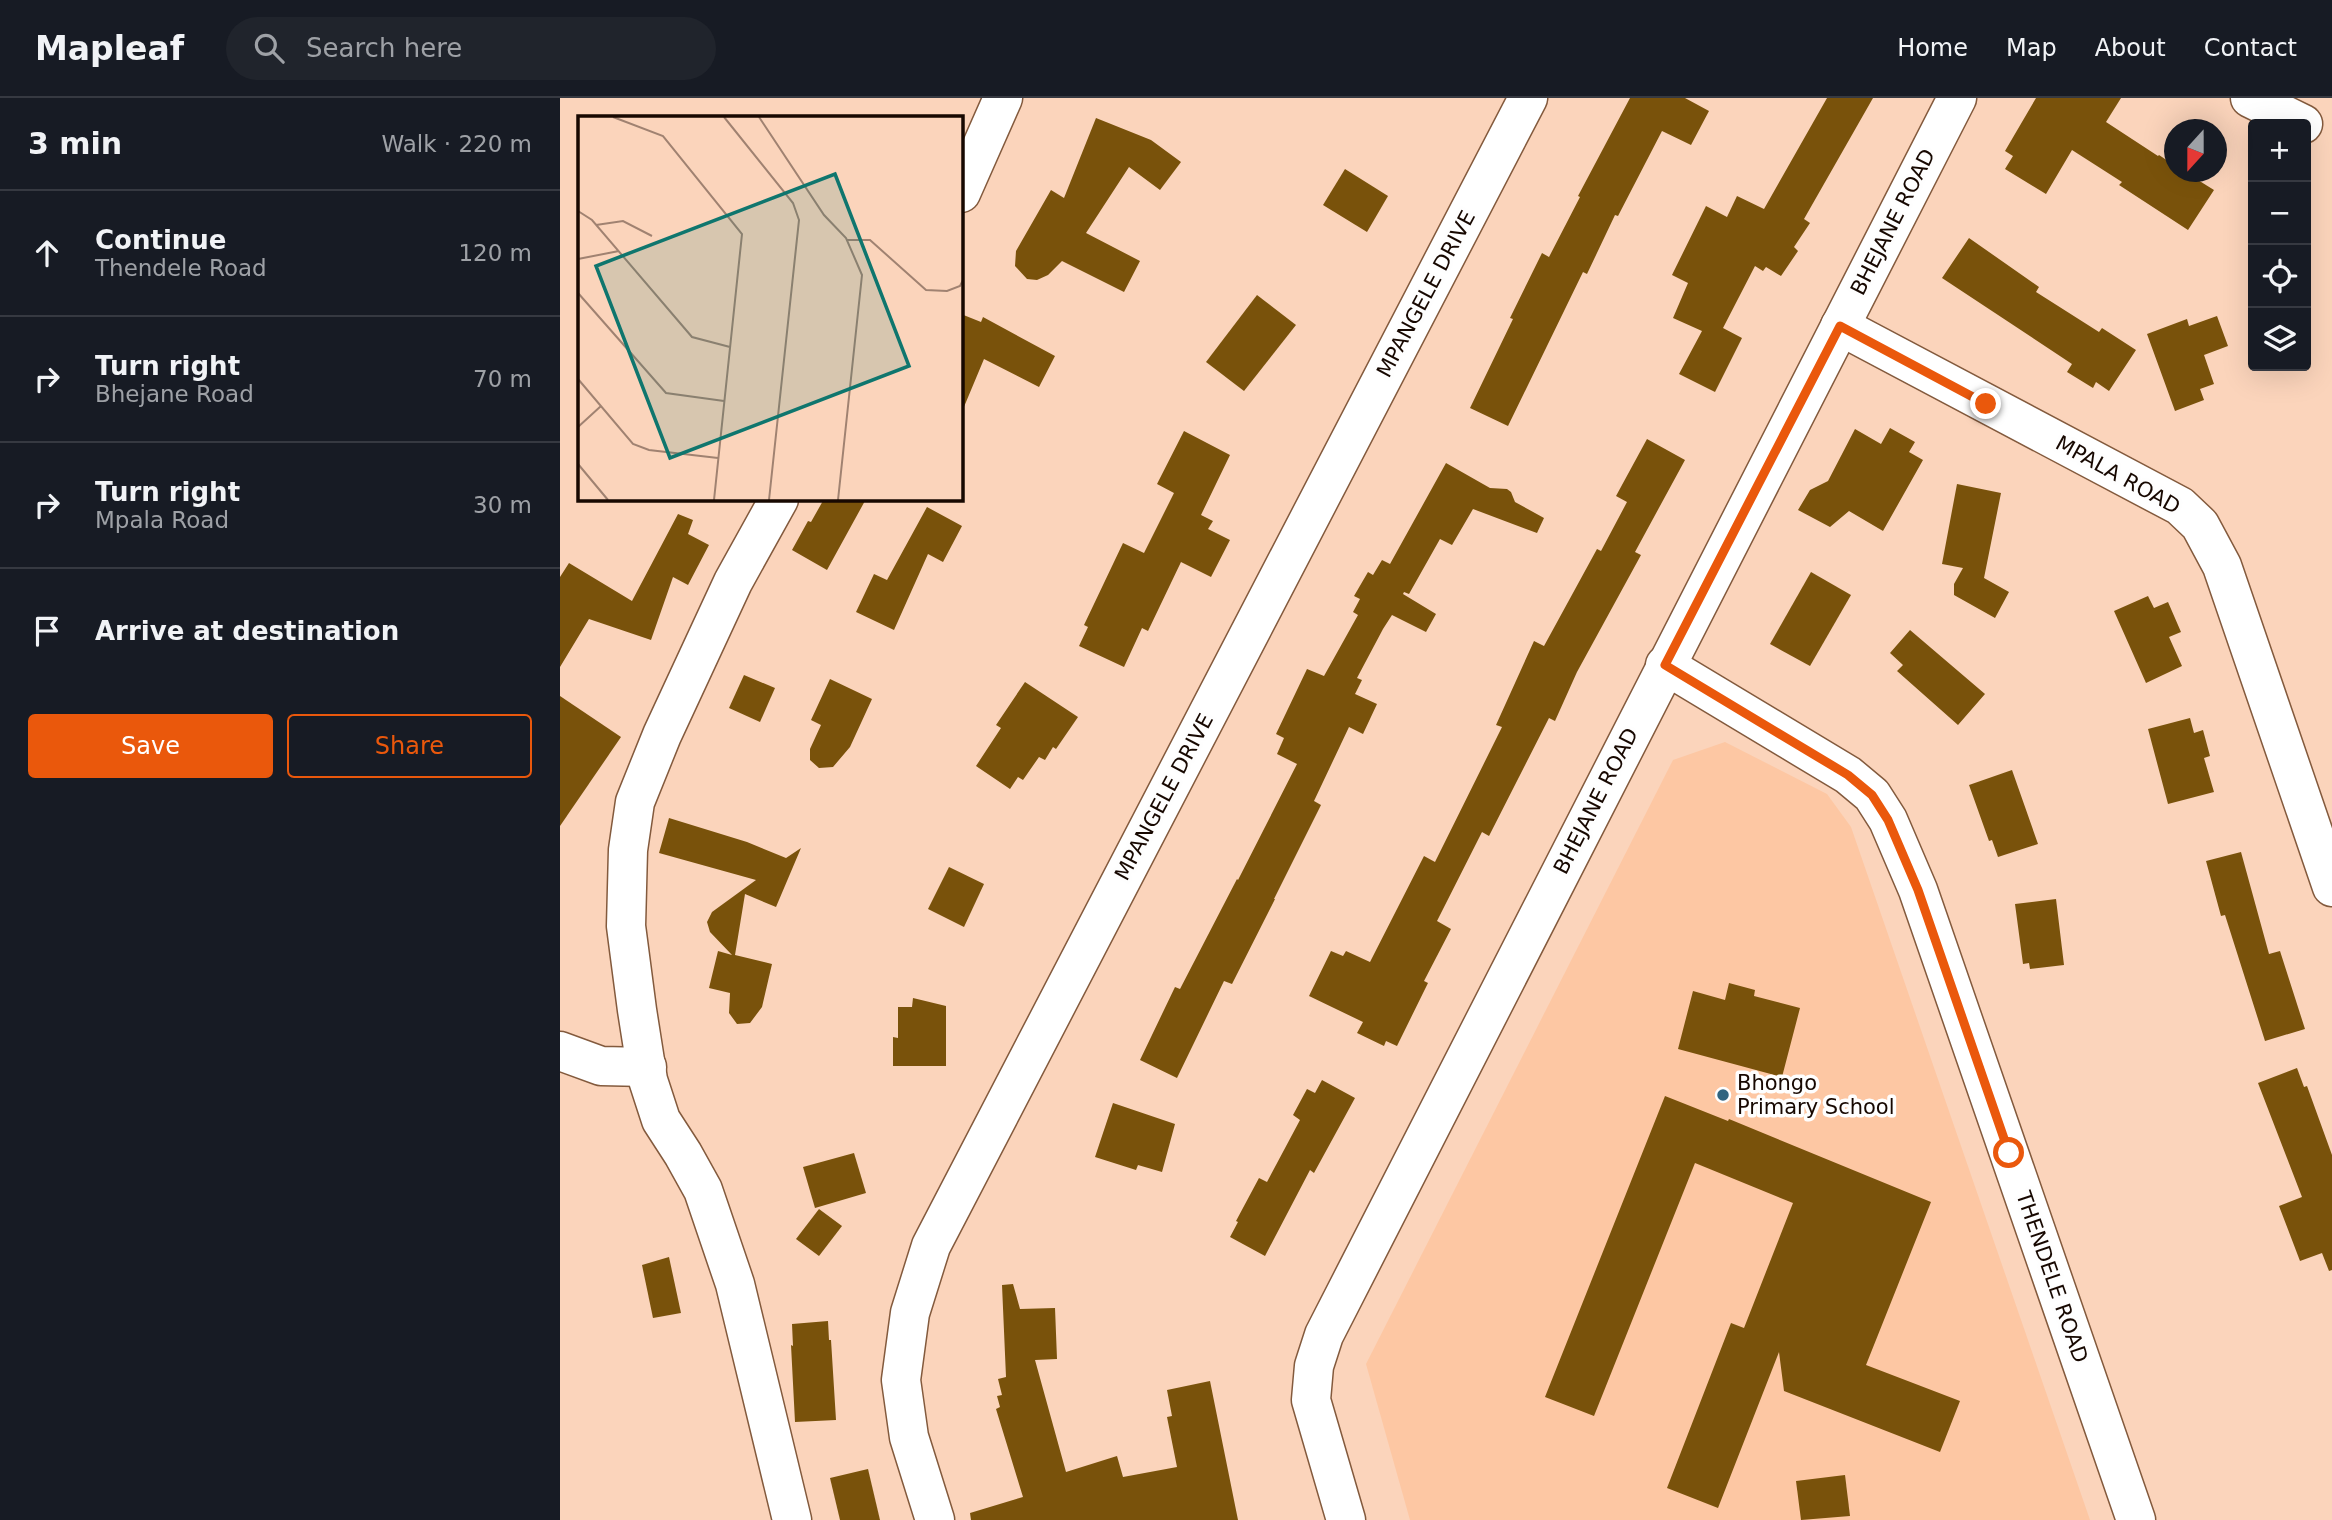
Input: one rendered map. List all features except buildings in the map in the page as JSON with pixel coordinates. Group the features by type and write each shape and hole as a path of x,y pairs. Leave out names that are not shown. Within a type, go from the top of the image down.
{"street":[{"path":"962,191 1003,98"},
{"name":"MPANGELE DRIVE","path":"935,1520 909,1437 901,1380 910,1313 931,1246 1528,98"},
{"name":"BHEJANE ROAD","path":"1346,1520 1311,1400 1314,1366 1324,1335 1957,98"},
{"path":"2250,98 2292,119"},
{"path":"2311,128 2332,139"},
{"name":"MPALA ROAD","path":"1840,326 2180,506 2200,525 2222,566 2332,887"},
{"path":"778,500 733,582 662,735 635,802 628,850 626,926 647,1067 661,1120 703,1190 735,1284 792,1520"},
{"name":"THENDELE ROAD","path":"1665,665 1848,775 1872,795 1888,820 1918,890 2136,1520"},
{"path":"560,1051 601,1066 647,1067"}],"shaded area":[{"name":"Bhongo Primary School","path":"1725,742 1827,794 1851,827 2090,1520 1410,1520 1366,1364 1673,760"}],"place":[{"name":"Bhongo Primary School","path":"1723,1095"}],"route":[{"path":"1986,404 1840,326 1665,665 1848,775 1872,795 1888,820 1918,890 2009,1153"}]}
